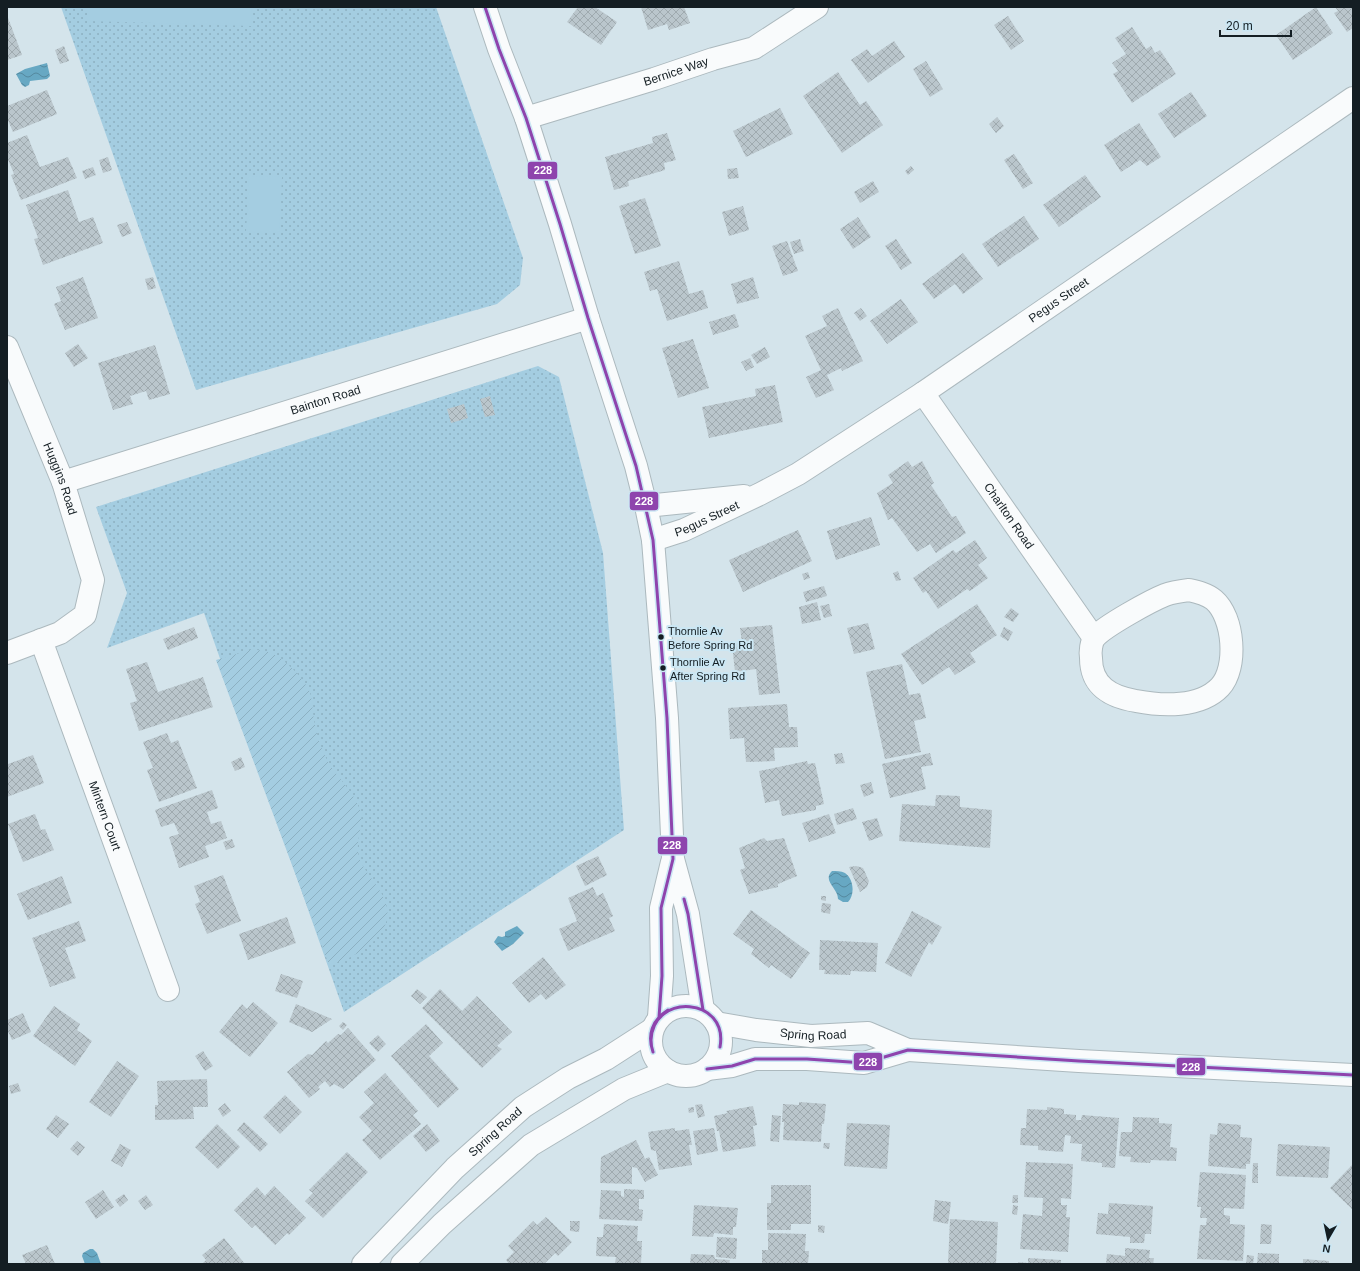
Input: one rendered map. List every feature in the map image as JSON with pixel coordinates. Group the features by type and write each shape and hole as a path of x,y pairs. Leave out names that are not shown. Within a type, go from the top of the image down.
{"street":[{"path":"485,7 499,49 526,118 636,466 646,506 653,540 667,718 673,859 688,914 710,1016 720,1033 721,1043 719,1053 714,1062 707,1069"},
{"name":"Bernice Way","path":"526,118 754,48 817,7"},
{"name":"Pegus Street","path":"653,540 684,530 798,474 923,393 1353,98"},
{"name":"Bainton Road","path":"63,482 588,318"},
{"name":"Huggins Road","path":"7,347 63,482 93,580 85,615 60,633 41,640"},
{"name":"Charlton Road","path":"923,393 1094,638"},
{"name":"Pegus Street","path":"646,506 760,494"},
{"path":"1189,590 1208,596 1215,601 1221,609 1231,634 1230,668 1226,680 1220,688 1212,694 1189,702 1176,704 1147,703 1124,699 1106,690 1095,678 1090,661 1094,638 1112,625 1164,596 1189,590"},
{"path":"7,653 41,640"},
{"name":"Mintern Court","path":"41,640 168,990"},
{"path":"402,1264 442,1224 531,1145 624,1089 668,1071 659,1064 653,1054 650,1042 655,1024 662,976 661,908 673,859"},
{"name":"Spring Road","path":"363,1264 455,1168 523,1107 568,1078 606,1059 655,1024 668,1010 680,1005 692,1006 710,1016 756,1030 811,1036 868,1033 908,1050 1078,1061 1353,1075"},
{"name":"Spring Road","path":"668,1071 678,1075 688,1076 698,1074 707,1069 732,1066 754,1059 807,1059 864,1063 908,1050"}],"shaded area":[{"path":"61,7 436,7 523,258 520,285 497,304 196,390"},
{"path":"89,7 252,7 251,26 89,21"},
{"path":"249,176 282,177 279,233 246,232"},
{"path":"538,366 559,377 603,553 624,830 344,1012 204,613 107,648 127,593 96,507"},
{"path":"250,650 265,651 277,656 290,666 306,684 311,698 316,730 322,749 330,765 351,792 359,807 361,814 361,826 358,850 361,862 386,903 386,924 375,940 365,949 351,957 329,965 216,660"}],"water":[{"path":"47,63 50,76 47,79 30,81 29,85 25,87 22,85 16,74 25,69"},
{"path":"832,871 840,871 845,873 850,879 852,883 852,895 848,902 843,902 838,899 836,891 829,878"},
{"path":"517,926 524,933 513,944 502,951 494,942 498,936 505,936 505,932"},
{"path":"93,1249 97,1253 101,1264 85,1264 82,1256 83,1253"}],"building":[{"path":"578,7 595,7 617,22 601,45 567,22"},
{"path":"641,7 684,7 690,23 669,30 667,24 648,30"},
{"path":"1316,7 1333,33 1293,60 1276,35"},
{"path":"1335,7 1353,7 1353,28 1347,32 1334,13 1338,11"},
{"path":"7,15 22,55 7,60"},
{"path":"1008,16 1024,41 1011,50 994,25"},
{"path":"1132,27 1146,49 1151,46 1155,53 1160,50 1176,74 1132,103 1113,74 1118,71 1112,63 1126,54 1115,38"},
{"path":"894,41 905,57 868,83 851,60 867,49 872,56"},
{"path":"64,46 69,61 60,64 55,50"},
{"path":"926,61 943,89 930,97 913,69"},
{"path":"838,72 860,105 866,101 883,125 842,153 803,96"},
{"path":"47,90 57,114 13,132 7,118 7,106"},
{"path":"1191,92 1207,116 1174,138 1158,114"},
{"path":"780,108 793,134 746,157 733,131"},
{"path":"997,117 1004,126 996,133 989,124"},
{"path":"1139,123 1161,157 1147,166 1140,160 1121,172 1104,145"},
{"path":"667,133 676,160 664,163 665,170 628,181 629,186 614,190 605,157 653,143 652,137"},
{"path":"27,135 40,167 68,157 77,178 21,200 11,175 14,174 7,157 7,143"},
{"path":"1014,154 1033,183 1023,189 1004,160"},
{"path":"108,157 112,170 103,173 99,160"},
{"path":"911,166 914,170 908,175 905,171"},
{"path":"93,167 96,175 85,179 82,171"},
{"path":"737,168 739,178 728,179 727,169"},
{"path":"1085,175 1101,197 1059,227 1043,205"},
{"path":"873,181 879,192 860,203 854,192"},
{"path":"68,190 79,222 93,217 103,243 43,265 34,239 38,238 26,205"},
{"path":"645,198 661,246 635,254 619,206"},
{"path":"743,206 749,230 729,236 722,212"},
{"path":"1024,216 1039,239 998,267 982,244"},
{"path":"858,217 871,237 853,249 840,229"},
{"path":"127,222 132,233 122,237 117,225"},
{"path":"800,239 804,251 794,254 790,242"},
{"path":"896,239 912,263 901,270 885,246"},
{"path":"787,241 798,271 783,276 772,246"},
{"path":"963,253 983,279 963,294 955,284 934,299 922,284"},
{"path":"679,261 689,294 703,290 708,308 667,321 657,289 650,291 644,272"},
{"path":"83,277 98,318 65,330 54,304 61,301 56,287"},
{"path":"153,277 156,288 148,290 145,279"},
{"path":"753,277 759,298 737,304 731,284"},
{"path":"901,299 918,322 887,344 870,321"},
{"path":"838,308 863,361 842,371 841,368 827,375 834,390 816,398 806,377 821,370 805,336 827,326 822,316"},
{"path":"861,308 867,316 860,321 854,313"},
{"path":"735,314 739,327 713,335 709,322"},
{"path":"693,339 709,388 678,398 662,348"},
{"path":"78,344 88,358 74,367 65,353"},
{"path":"155,345 170,394 149,400 146,391 130,396 133,404 113,410 98,363"},
{"path":"765,347 770,357 757,364 751,355"},
{"path":"750,358 754,367 746,371 741,362"},
{"path":"775,385 783,422 709,438 702,407 756,396 755,389"},
{"path":"490,396 495,415 485,417 480,399"},
{"path":"464,404 468,418 451,423 447,409"},
{"path":"908,461 912,467 922,461 934,483 931,485 952,517 956,516 966,533 936,553 930,544 917,552 892,518 888,520 877,493 893,483 888,475"},
{"path":"871,517 880,545 836,560 827,531"},
{"path":"798,530 812,561 743,592 729,560"},
{"path":"975,540 987,558 978,565 988,578 970,591 967,589 938,609 926,591 923,593 913,578 953,550 956,553"},
{"path":"898,571 901,580 896,581 893,573"},
{"path":"808,572 810,578 804,580 802,574"},
{"path":"824,586 827,596 806,602 803,592"},
{"path":"817,602 821,620 802,624 799,607"},
{"path":"829,604 832,616 824,618 820,606"},
{"path":"977,604 997,635 970,653 976,662 955,675 949,667 922,685 901,654"},
{"path":"1011,608 1019,614 1013,622 1004,617"},
{"path":"868,623 875,649 854,654 847,628"},
{"path":"772,625 780,693 759,695 756,669 735,672 732,644 742,643 740,628"},
{"path":"194,627 198,638 168,650 163,639"},
{"path":"1004,627 1013,632 1008,641 1000,636"},
{"path":"147,662 158,692 203,677 213,707 139,731 130,703 137,701 126,669"},
{"path":"902,664 909,695 920,693 926,718 914,721 921,752 885,759 866,672"},
{"path":"787,704 789,727 797,727 798,747 774,748 775,761 746,762 744,738 730,739 728,708"},
{"path":"167,733 171,743 178,740 197,788 159,802 147,770 153,768 143,742"},
{"path":"842,753 845,763 836,764 834,754"},
{"path":"930,753 933,765 921,767 926,789 890,798 882,764"},
{"path":"33,755 44,783 7,797 7,761 8,764"},
{"path":"241,757 245,767 235,771 231,762"},
{"path":"807,761 808,764 815,763 824,804 816,806 816,810 782,816 779,800 765,803 759,771"},
{"path":"871,782 874,793 864,797 860,785"},
{"path":"212,790 218,808 207,812 211,824 221,821 227,838 205,846 209,857 179,868 169,837 179,834 174,823 161,827 155,810"},
{"path":"936,795 960,796 960,807 992,810 990,848 899,841 902,804 935,806"},
{"path":"853,808 857,819 837,825 834,814"},
{"path":"35,814 41,830 45,829 54,850 23,862 8,824"},
{"path":"829,814 836,833 809,842 802,823"},
{"path":"877,818 883,836 869,841 862,822"},
{"path":"764,838 767,841 784,838 797,876 778,884 778,887 749,894 740,870 745,868 739,848"},
{"path":"232,839 235,847 226,850 223,842"},
{"path":"598,856 607,875 585,886 576,866"},
{"path":"856,866 863,868 869,881 867,887 860,892 849,867"},
{"path":"223,875 241,921 207,934 195,904 200,902 194,886"},
{"path":"62,876 72,903 28,920 17,894"},
{"path":"593,887 597,896 603,893 613,916 609,918 615,931 568,951 559,929 577,921 568,898"},
{"path":"821,896 826,896 826,901 821,900"},
{"path":"822,903 831,904 830,914 821,912"},
{"path":"751,910 810,953 791,979 771,965 769,968 751,954 754,949 733,934"},
{"path":"912,911 942,927 932,945 929,942 911,977 885,963"},
{"path":"287,917 296,943 248,960 239,934"},
{"path":"79,921 86,941 65,948 76,978 50,987 32,938"},
{"path":"820,940 878,943 876,972 851,971 850,975 824,974 825,970 819,970"},
{"path":"543,957 566,985 546,1000 541,994 529,1003 512,983"},
{"path":"281,974 303,981 297,998 275,991"},
{"path":"417,989 427,997 420,1004 411,996"},
{"path":"440,989 462,1011 477,996 512,1032 497,1046 502,1049 482,1068 422,1008"},
{"path":"253,1002 278,1023 250,1057 219,1032 242,1004 247,1009"},
{"path":"296,1004 332,1019 312,1032 289,1022"},
{"path":"54,1006 80,1024 77,1030 92,1041 75,1066 33,1036"},
{"path":"23,1013 31,1032 12,1040 7,1029 7,1020"},
{"path":"343,1022 347,1025 343,1030 339,1026"},
{"path":"426,1024 443,1043 429,1056 459,1089 438,1108 391,1056"},
{"path":"348,1028 376,1060 343,1089 334,1084 330,1087 325,1081 318,1087 320,1089 309,1098 287,1072 308,1054 312,1055 326,1041 328,1043 338,1034 341,1035"},
{"path":"378,1035 386,1044 378,1052 369,1043"},
{"path":"203,1051 213,1066 205,1071 195,1056"},
{"path":"117,1061 139,1076 111,1117 89,1102"},
{"path":"385,1073 418,1111 413,1115 421,1124 380,1160 362,1140 372,1131 359,1117 374,1103 364,1092"},
{"path":"207,1079 208,1107 193,1107 194,1119 155,1120 155,1105 158,1105 157,1081"},
{"path":"18,1083 21,1091 11,1094 9,1086"},
{"path":"285,1095 302,1112 280,1134 263,1117"},
{"path":"799,1102 826,1104 824,1124 822,1124 821,1142 783,1140 783,1104 799,1105"},
{"path":"225,1103 231,1111 223,1117 218,1109"},
{"path":"702,1104 705,1116 698,1118 695,1105"},
{"path":"753,1106 757,1125 753,1126 756,1146 723,1152 719,1131 717,1131 714,1116 728,1113 726,1111"},
{"path":"694,1107 694,1112 689,1113 688,1108"},
{"path":"1047,1107 1064,1109 1064,1114 1076,1115 1076,1120 1081,1120 1082,1115 1119,1118 1115,1168 1102,1167 1102,1163 1081,1161 1082,1144 1070,1143 1071,1136 1065,1135 1063,1152 1038,1150 1038,1146 1020,1145 1021,1128 1026,1128 1027,1109 1047,1110"},
{"path":"56,1115 69,1124 58,1138 46,1129"},
{"path":"772,1115 781,1116 779,1142 770,1141"},
{"path":"1133,1117 1159,1118 1159,1123 1172,1124 1170,1147 1177,1148 1176,1161 1151,1160 1150,1163 1130,1162 1131,1157 1119,1156 1121,1132 1132,1132"},
{"path":"244,1122 268,1144 260,1152 237,1130"},
{"path":"847,1123 890,1125 887,1169 844,1166"},
{"path":"1218,1123 1241,1125 1240,1137 1252,1138 1250,1164 1246,1164 1246,1169 1208,1166 1210,1134 1217,1135"},
{"path":"217,1124 240,1147 218,1169 195,1147"},
{"path":"427,1124 440,1141 426,1152 413,1136"},
{"path":"675,1128 675,1131 689,1129 692,1145 689,1145 692,1165 659,1170 656,1151 651,1150 648,1132"},
{"path":"714,1128 718,1151 697,1155 693,1131"},
{"path":"636,1140 645,1159 649,1157 658,1175 645,1182 637,1168 632,1167 632,1184 600,1183 601,1157"},
{"path":"77,1141 85,1147 78,1156 70,1149"},
{"path":"824,1143 830,1143 829,1149 823,1148"},
{"path":"120,1144 131,1150 122,1167 111,1161"},
{"path":"1278,1144 1330,1147 1328,1178 1276,1176"},
{"path":"347,1152 368,1172 323,1218 305,1201 313,1193 309,1190"},
{"path":"1026,1162 1073,1164 1071,1199 1061,1198 1061,1205 1067,1205 1066,1217 1070,1217 1068,1252 1020,1249 1023,1214 1042,1216 1043,1198 1024,1197"},
{"path":"1253,1163 1258,1163 1258,1183 1252,1183"},
{"path":"1353,1164 1353,1210 1330,1188"},
{"path":"1200,1172 1246,1175 1244,1209 1224,1208 1224,1215 1230,1216 1230,1224 1245,1225 1243,1261 1197,1259 1200,1225 1206,1225 1207,1218 1200,1218 1201,1207 1197,1207"},
{"path":"771,1185 811,1185 811,1224 791,1224 791,1230 767,1230 767,1203 771,1203"},
{"path":"274,1186 306,1218 289,1235 287,1233 275,1245 255,1225 252,1228 234,1210 257,1187 265,1196"},
{"path":"624,1189 644,1190 644,1199 639,1199 639,1209 643,1210 642,1221 599,1219 601,1190 621,1191 621,1196 624,1197"},
{"path":"103,1190 114,1207 96,1219 85,1202"},
{"path":"124,1194 128,1200 120,1207 115,1200"},
{"path":"146,1195 153,1205 145,1210 138,1201"},
{"path":"1013,1195 1018,1195 1018,1203 1012,1203"},
{"path":"935,1200 951,1202 948,1224 933,1221"},
{"path":"1109,1203 1153,1206 1151,1234 1145,1234 1144,1243 1130,1243 1130,1237 1096,1234 1098,1213 1108,1214"},
{"path":"694,1205 738,1208 736,1227 733,1227 733,1235 714,1233 713,1237 692,1236"},
{"path":"1013,1205 1018,1206 1017,1215 1012,1214"},
{"path":"546,1217 572,1242 558,1256 555,1253 544,1264 509,1264 506,1260 514,1252 508,1246 533,1221 537,1225"},
{"path":"950,1219 998,1222 996,1264 948,1264"},
{"path":"570,1221 580,1221 579,1232 570,1231"},
{"path":"604,1224 638,1226 637,1241 642,1241 641,1264 615,1263 616,1257 596,1256 597,1237 603,1237"},
{"path":"1261,1224 1272,1225 1271,1244 1260,1244"},
{"path":"818,1225 825,1226 824,1233 818,1232"},
{"path":"768,1233 806,1234 805,1251 809,1251 808,1264 762,1264 762,1250 768,1250"},
{"path":"717,1237 737,1238 736,1259 716,1257"},
{"path":"224,1238 245,1264 202,1264 206,1260 202,1255"},
{"path":"47,1245 55,1264 26,1264 22,1255"},
{"path":"1125,1248 1150,1250 1149,1258 1154,1258 1153,1264 1106,1264 1107,1254 1125,1256"},
{"path":"1258,1253 1279,1254 1279,1264 1257,1264"},
{"path":"691,1254 714,1255 715,1259 730,1260 729,1264 690,1264"},
{"path":"1247,1255 1254,1256 1253,1264 1246,1264"},
{"path":"1028,1258 1061,1260 1061,1264 1018,1264 1018,1262 1028,1263"},
{"path":"1303,1259 1329,1261 1329,1264 1303,1264"}],"transit line":[{"name":"228","path":"485,7 499,49 526,118 560,224 588,318 636,466 653,540 667,718 673,859 661,908 662,976 659,1017"},
{"name":"228","path":"684,899 688,914 703,1010"},
{"name":"228","path":"653,1052 651,1040 655,1024 664,1014 676,1008 690,1007 703,1010 713,1018 720,1030 720,1047"},
{"name":"228","path":"653,1052 651,1046 652,1028 658,1018 668,1010"},
{"name":"228","path":"707,1069 732,1066 755,1059 807,1059 864,1063 908,1050 1079,1061 1353,1075"}],"place":[{"name":"Thornlie Av Before Spring Rd","path":"661,637"},
{"name":"Thornlie Av After Spring Rd","path":"663,668"}]}
